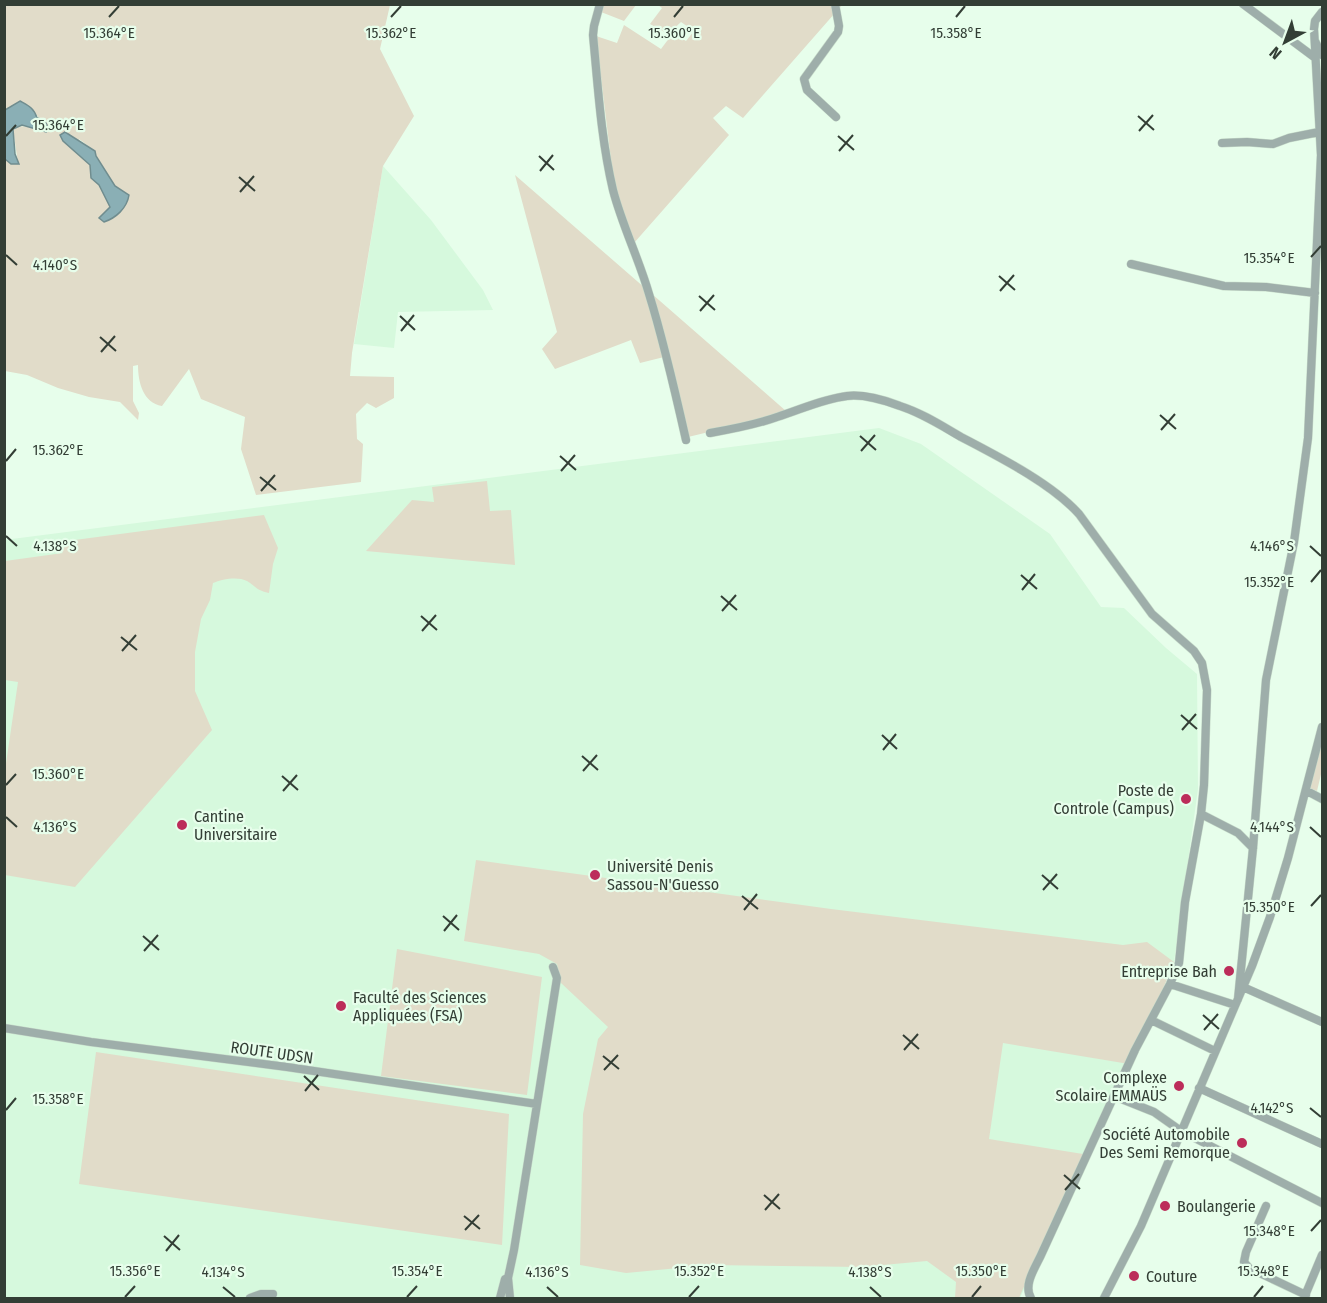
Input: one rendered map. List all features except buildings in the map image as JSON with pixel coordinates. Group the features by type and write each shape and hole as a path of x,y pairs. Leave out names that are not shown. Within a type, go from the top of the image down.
{"street":[{"path":"600,4 593,35 609,170 620,212 649,292 666,350 686,440"},
{"path":"835,4 838,32 804,79 807,90 836,117"},
{"path":"1243,4 1318,56"},
{"path":"1237,1002 1253,848 1268,662 1294,542 1305,470 1315,292 1319,283 1321,155 1315,21 1323,12"},
{"path":"1222,143 1247,141 1273,144 1319,132"},
{"path":"1131,264 1224,285 1315,292"},
{"path":"710,433 776,418 830,399 849,395 901,406 994,455 1069,502 1152,614 1194,651 1202,663 1207,690 1204,785 1185,902 1179,963 1078,1172 1028,1285 1031,1299"},
{"path":"1104,1299 1140,1226 1237,1002 1270,917 1323,727"},
{"path":"1306,791 1323,799"},
{"path":"1201,814 1238,833 1253,848"},
{"path":"510,1299 508,1278 557,978 553,967"},
{"path":"1170,984 1237,1002"},
{"path":"1243,987 1323,1022"},
{"path":"1150,1020 1215,1051"},
{"name":"ROUTE UDSN","path":"4,1028 537,1104"},
{"path":"1199,1088 1323,1144"},
{"path":"1114,1096 1154,1112 1181,1131 1323,1203"},
{"path":"1266,1206 1246,1252 1244,1263 1249,1268 1305,1297 1323,1255"},
{"path":"500,1299 505,1279 508,1278"},
{"path":"250,1299 261,1294 273,1294"}],"shaded area":[{"path":"5,5 390,5 380,49 414,116 383,166 352,353 350,376 394,377 394,398 376,408 367,403 356,414 357,439 363,444 361,482 256,495 241,449 245,417 201,399 189,369 162,406 150,401 146,396 139,378 138,365 133,366 133,401 139,413 138,420 120,402 89,397 58,388 27,375 5,371 4,159 11,164 18,163 13,129 25,126 46,132 36,114 20,101 5,110","holes":["79,139 95,151 115,186 129,195 105,222 99,218 110,207 99,185 91,178 90,165 83,158"]},
{"path":"604,5 636,5 624,21 601,12"},
{"path":"658,5 842,5 743,118 726,106 713,118 729,135 634,243 621,206 612,168 596,36 617,43 624,25 661,49 673,33 686,41 694,31 681,22 668,34 650,24 662,8"},
{"path":"383,166 431,220 483,290 493,310 398,312 394,348 354,344"},
{"path":"515,175 645,288 664,357 640,363 631,340 555,369 542,349 557,332"},
{"path":"652,294 786,411 775,416 688,437 668,347"},
{"name":"Université Denis Sassou-N'Guesso","path":"879,428 921,444 1050,534 1101,607 1124,608 1197,674 1198,789 1174,962 1020,1298 5,1298 4,540"},
{"path":"487,481 490,511 511,510 515,565 366,551 412,500 434,502 432,487"},
{"path":"264,515 278,548 269,593 243,579 213,583 210,600 201,619 195,652 195,691 212,730 75,887 5,875 4,777 18,682 5,680 5,561 63,553 52,543"},
{"path":"1322,738 1322,770 1317,791 1310,788"},
{"path":"476,860 831,909 1123,945 1147,942 1174,962 1129,1064 1003,1043 989,1139 1083,1154 1019,1298 955,1298 956,1282 927,1261 861,1267 710,1265 626,1273 580,1265 583,1114 598,1039 608,1027 561,983 557,964 539,954 464,941"},
{"path":"397,949 542,977 527,1095 381,1076"},
{"path":"96,1052 509,1114 502,1245 79,1184"}],"water":[{"path":"20,101 33,110 37,118 44,120 47,125 44,126 46,132 22,125 13,129 15,154 19,164 11,164 5,159 5,110"},
{"path":"65,132 95,151 115,186 129,195 117,215 104,222 99,218 110,207 99,185 91,178 90,165 63,141 60,135"}],"place":[{"name":"Poste de Controle (Campus)","path":"1186,799"},
{"name":"Cantine Universitaire","path":"182,825"},
{"name":"Université Denis Sassou-N'Guesso","path":"595,875"},
{"name":"Entreprise Bah","path":"1229,971"},
{"name":"Faculté des Sciences Appliquées (FSA)","path":"341,1006"},
{"name":"Complexe Scolaire EMMAÜS","path":"1179,1086"},
{"name":"Société Automobile Des Semi Remorque","path":"1242,1143"},
{"name":"Boulangerie","path":"1165,1206"},
{"name":"Couture","path":"1134,1276"}]}
